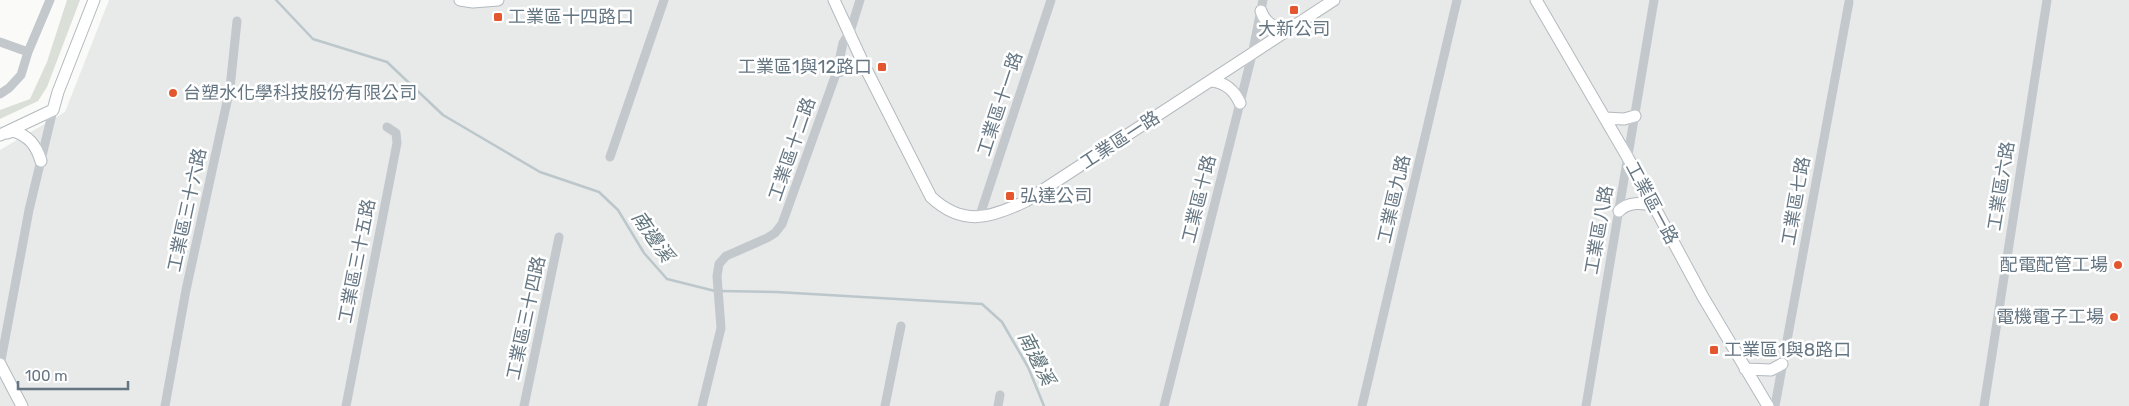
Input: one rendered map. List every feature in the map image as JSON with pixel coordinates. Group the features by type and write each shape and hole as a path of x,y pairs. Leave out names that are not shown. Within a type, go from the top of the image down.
{"street":[{"path":"22,406 0,365 29,210 53,110 58,92 94,0"},
{"path":"462,0 479,2 498,0"},
{"path":"610,157 664,0"},
{"name":"工業區一路","path":"834,0 864,65 931,197 952,212 979,218 995,215 1026,201 1334,0"},
{"name":"工業區十二路","path":"702,406 721,328 717,276 719,264 726,256 767,238 782,224 837,71 843,43 850,32 860,0"},
{"name":"工業區十一路","path":"979,218 1051,0"},
{"name":"工業區九路","path":"1362,406 1457,0"},
{"name":"工業區一路","path":"1536,0 1628,158 1745,369 1768,406"},
{"name":"工業區八路","path":"1586,406 1654,0"},
{"name":"工業區六路","path":"1984,406 2047,0"},
{"path":"0,94 9,88 21,75 48,1"},
{"name":"工業區七路","path":"1775,406 1849,2"},
{"path":"1262,6 1268,22 1274,27 1289,30"},
{"name":"工業區十路","path":"1164,406 1252,55 1262,6"},
{"name":"工業區三十六路","path":"165,406 186,290 230,88 237,21"},
{"path":"0,42 28,52"},
{"path":"837,71 864,65"},
{"path":"1212,81 1230,88 1236,93 1240,103"},
{"path":"0,135 53,110"},
{"path":"1605,118 1624,119 1635,116"},
{"name":"工業區三十五路","path":"346,406 397,142 396,133 387,128"},
{"path":"0,135 13,131 21,133 30,139 41,161"},
{"path":"1619,211 1628,205 1634,204 1653,206"},
{"name":"工業區三十四路","path":"524,406 559,237"},
{"path":"884,406 901,326"},
{"path":"1745,369 1770,370 1782,364"},
{"path":"998,406 1000,395"}],"shaded area":[{"path":"67,0 80,0 47,87 38,101 0,119 0,110 30,99 47,62"},
{"path":"109,0 2129,0 2129,406 0,406 0,150 65,112"}],"waterway":[{"name":"南邊溪","path":"276,0 313,39 387,62 443,115 540,172 599,192 618,210 644,253 667,279 715,291"},
{"name":"南邊溪","path":"721,291 777,292 982,304 1002,322 1028,367 1044,406"}],"place":[{"name":"大新公司","path":"1294,10"},
{"name":"工業區十四路口","path":"498,17"},
{"name":"工業區1與12路口","path":"882,67"},
{"name":"台塑水化學科技股份有限公司","path":"173,93"},
{"name":"弘達公司","path":"1010,196"},
{"name":"配電配管工場","path":"2118,265"},
{"name":"電機電子工場","path":"2114,317"},
{"name":"工業區1與8路口","path":"1714,350"}]}
